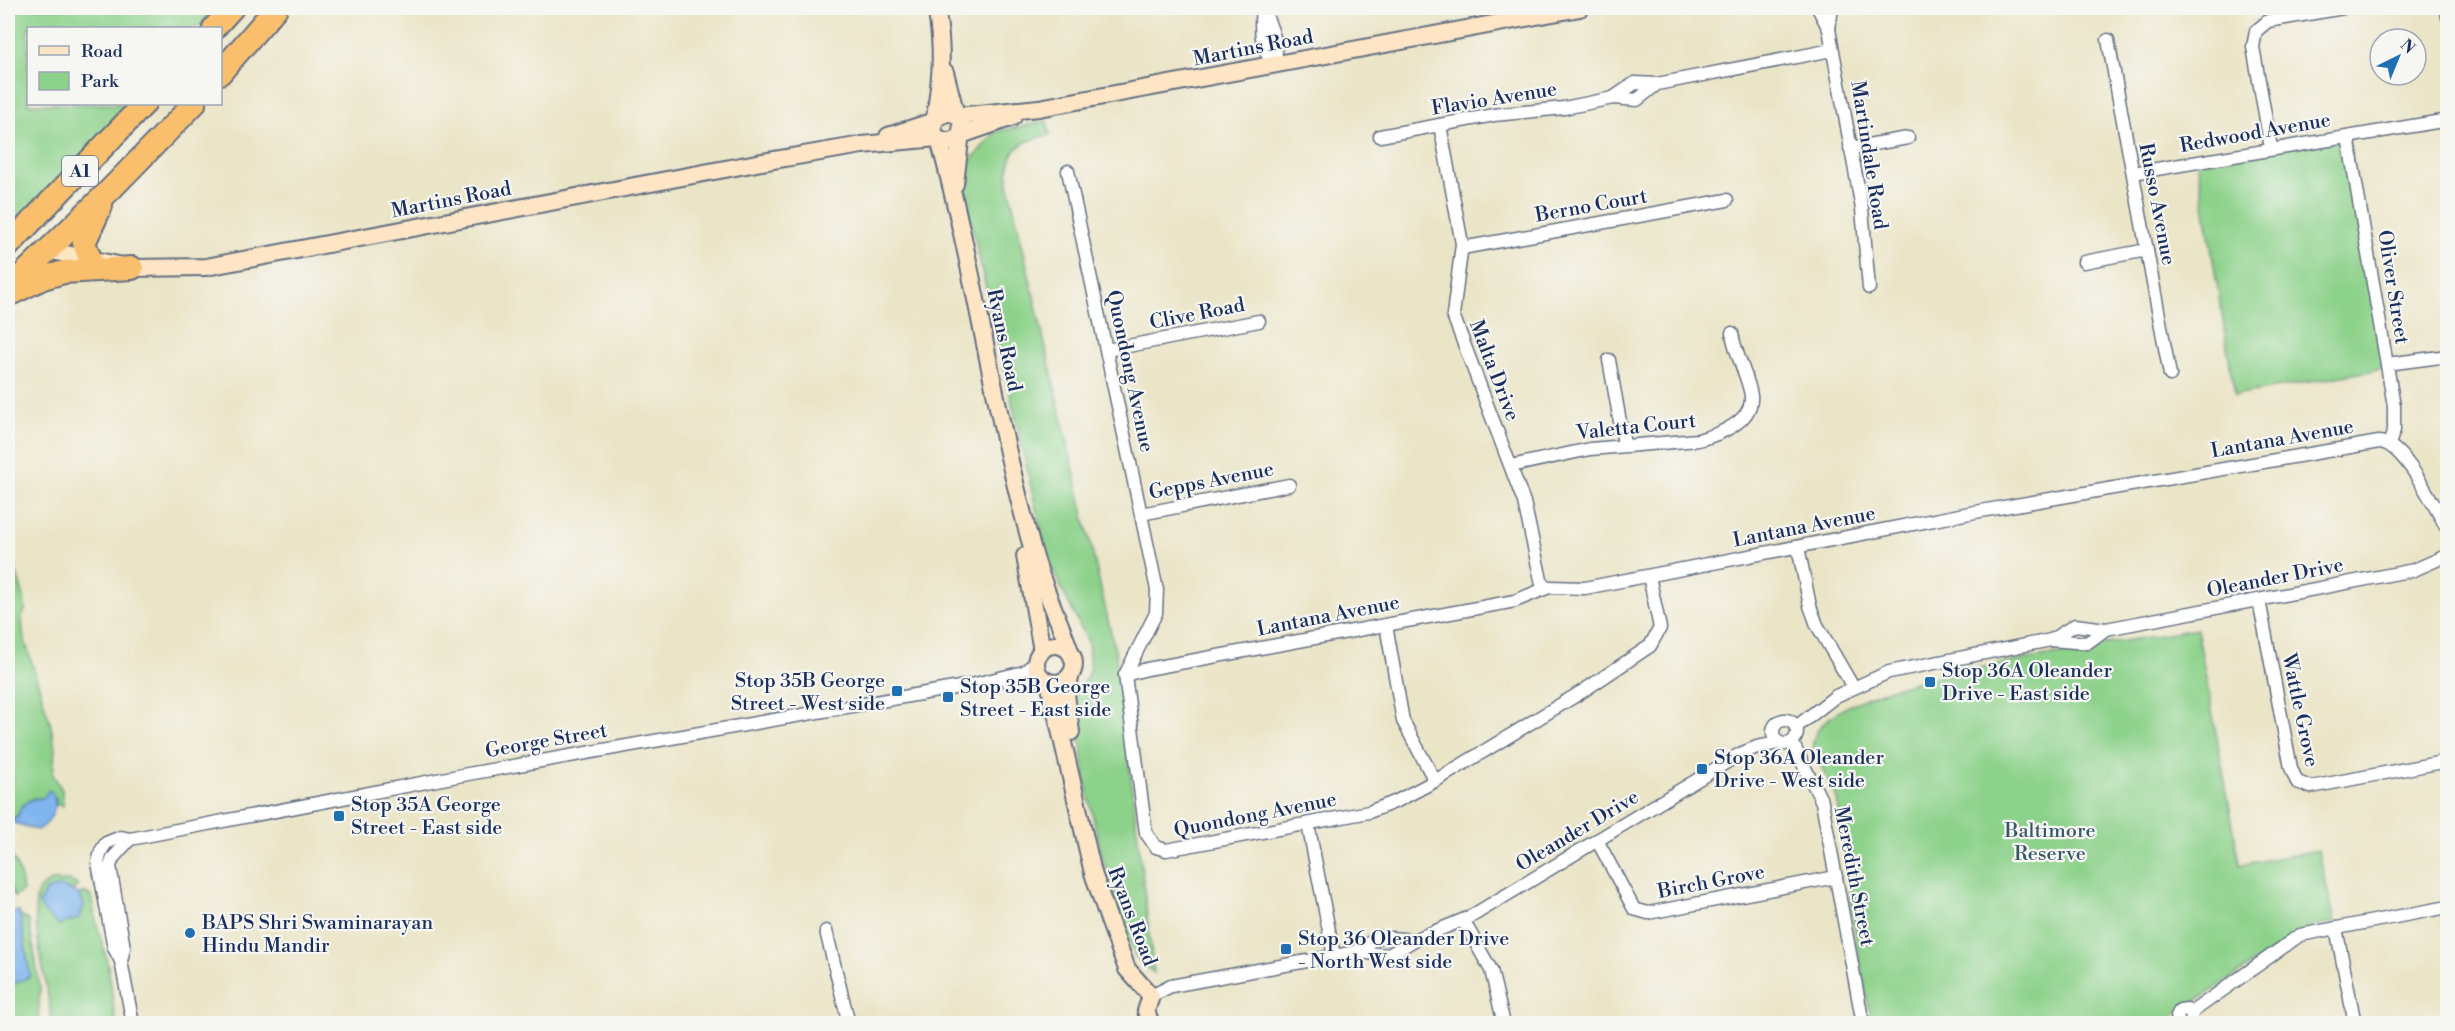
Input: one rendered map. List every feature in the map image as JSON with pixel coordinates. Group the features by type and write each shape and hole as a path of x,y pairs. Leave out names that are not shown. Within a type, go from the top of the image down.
{"highway":[{"path":"199,27 216,8"},
{"path":"215,27 232,8"},
{"path":"222,71 276,8"},
{"path":"123,126 135,105"},
{"name":"A1","path":"8,246 143,105"},
{"name":"A1","path":"8,289 193,105"},
{"path":"91,261 84,243 108,192"},
{"path":"8,262 22,252 47,250"},
{"path":"8,296 43,278 64,272 132,268"}],"street":[{"path":"936,8 943,43 943,62 933,132 938,139 948,142 960,136 962,123 957,116 943,62"},
{"path":"1262,8 1271,26 1277,53 1274,65"},
{"name":"Martins Road","path":"957,116 1039,108 1580,8"},
{"name":"Martindale Road","path":"1818,8 1828,29 1851,148 1862,209 1869,288"},
{"name":"Martindale Road","path":"1828,29 1832,8"},
{"path":"2271,148 2253,47 2256,31 2268,21 2343,8"},
{"path":"2446,8 2448,16"},
{"name":"Russo Avenue","path":"2108,40 2170,375"},
{"name":"Flavio Avenue","path":"1380,136 1613,98 1637,100 1657,84 1832,50"},
{"name":"Martins Road","path":"960,136 1039,108"},
{"path":"935,120 947,112 957,116"},
{"name":"Martins Road","path":"862,145 935,120"},
{"name":"Redwood Avenue","path":"2133,173 2448,120"},
{"name":"Malta Drive","path":"1440,125 1462,248 1453,315 1524,502 1543,589"},
{"name":"Ryans Road","path":"954,195 960,136"},
{"name":"Oliver Street","path":"2348,137 2396,419 2389,444"},
{"path":"1851,148 1908,138"},
{"name":"Martins Road","path":"47,250 132,268 206,267 862,145 938,139"},
{"name":"Ryans Road","path":"938,139 954,195 1017,493 1045,590 1072,657"},
{"name":"Quondong Avenue","path":"1068,171 1141,514 1157,603 1152,624 1125,675 1146,833 1152,844 1166,850 1308,824 1384,807 1435,781 1583,691 1650,646 1660,628 1649,576"},
{"name":"Berno Court","path":"1462,248 1727,200"},
{"path":"2084,262 2147,250"},
{"name":"Clive Road","path":"1107,350 1259,321"},
{"name":"Valetta Court","path":"1512,466 1590,448 1715,436 1742,418 1751,397 1735,353 1732,333"},
{"path":"2387,364 2448,356"},
{"path":"1609,360 1624,444"},
{"name":"Lantana Avenue","path":"1125,675 1515,600 1543,589 1585,588 2293,456 2379,442 2389,444"},
{"path":"2389,444 2408,464 2448,530"},
{"name":"Gepps Avenue","path":"1141,514 1289,485"},
{"name":"Ryans Road","path":"1017,493 1039,657"},
{"path":"1798,547 1810,606 1817,625 1853,687"},
{"name":"Oleander Drive","path":"2050,640 2075,624 2106,629 2414,570 2448,555"},
{"name":"Wattle Grove","path":"2259,600 2291,768 2297,782 2311,787 2448,761"},
{"path":"1386,625 1403,721 1435,781"},
{"name":"Oleander Drive","path":"1151,996 1171,986 1356,952 1389,956 1414,940 1463,920 1740,754 1781,739 1780,720 1788,720 1796,727 1827,702 1853,687 1889,672 2050,640 2087,643 2106,629"},
{"path":"1059,646 1072,657 1071,674 1062,682 1046,680 1039,674 1039,657 1059,646"},
{"name":"George Street","path":"133,1023 121,961 114,948 98,863 100,851 106,843 121,837 130,839 468,774 971,685 1024,672 1039,657"},
{"name":"Ryans Road","path":"1071,674 1066,694 1082,816"},
{"name":"Ryans Road","path":"1046,680 1082,816 1094,873 1127,969 1151,996 1146,1011 1151,1023"},
{"name":"George Street","path":"971,685 1046,680"},
{"path":"1781,739 1797,736 1796,727"},
{"name":"Meredith Street","path":"1781,739 1822,802 1863,1023"},
{"path":"1308,824 1334,956"},
{"name":"Birch Grove","path":"1597,840 1634,909 1648,913 1836,877"},
{"path":"2177,1023 2176,1016 2180,1010 2187,1009 2192,1018 2300,935 2448,907"},
{"path":"1463,920 1491,970 1504,1023"},
{"path":"2336,928 2355,1023"},
{"path":"826,930 849,1023"},
{"name":"Oleander Drive","path":"1356,952 1378,937 1414,940"}],"green space":[{"path":"8,8 216,8 199,27 27,27 27,105 135,105 8,246"},
{"path":"1047,121 1050,135 1022,144 1012,154 1008,183 1116,655 1154,973 1135,956 1121,920 1102,856 1087,790 1075,697 1090,670 1088,642 1048,561 964,191 964,169 995,132"},
{"path":"2348,137 2388,368 2235,395 2197,161"},
{"path":"8,545 24,597 23,634 51,726 55,748 53,775 62,790 63,806 56,805 56,798 46,795 43,798 33,798 18,816 8,819 8,783 12,785 13,777 8,763"},
{"name":"Baltimore Reserve","path":"2197,629 2240,865 2318,850 2335,922 2311,927 2168,1019 2145,1024 1872,1023 1857,948 1837,798 1812,749 1817,731 1835,714 1861,700 1932,678 1970,669 2065,653 2085,656 2100,645"},
{"path":"8,851 18,870 23,891 14,897 8,881"},
{"path":"52,881 70,881 78,885 74,890 71,888 44,893 40,903 64,923 75,920 82,899 79,894 84,892 92,897 109,970 116,1023 52,1023 38,936 36,903 39,890"},
{"path":"20,915 29,921 40,988 38,1023 8,1023 8,983 14,984 30,976"}],"water":[{"path":"49,790 55,800 55,806 47,823 42,827 37,830 8,821 18,816 21,808 27,802 43,798"},
{"path":"60,886 79,894 84,905 79,918 59,925 44,912 39,903 47,890"},
{"path":"19,911 30,976 14,984 8,983 8,913"}],"place":[{"name":"Stop 36A Oleander Drive - East side","path":"1930,682"},
{"name":"Stop 35B George Street - West side","path":"897,691"},
{"name":"Stop 35B George Street - East side","path":"948,697"},
{"name":"Stop 36A Oleander Drive - West side","path":"1702,769"},
{"name":"Stop 35A George Street - East side","path":"339,816"},
{"name":"BAPS Shri Swaminarayan Hindu Mandir","path":"190,933"},
{"name":"Stop 36 Oleander Drive - North West side","path":"1286,949"}]}
